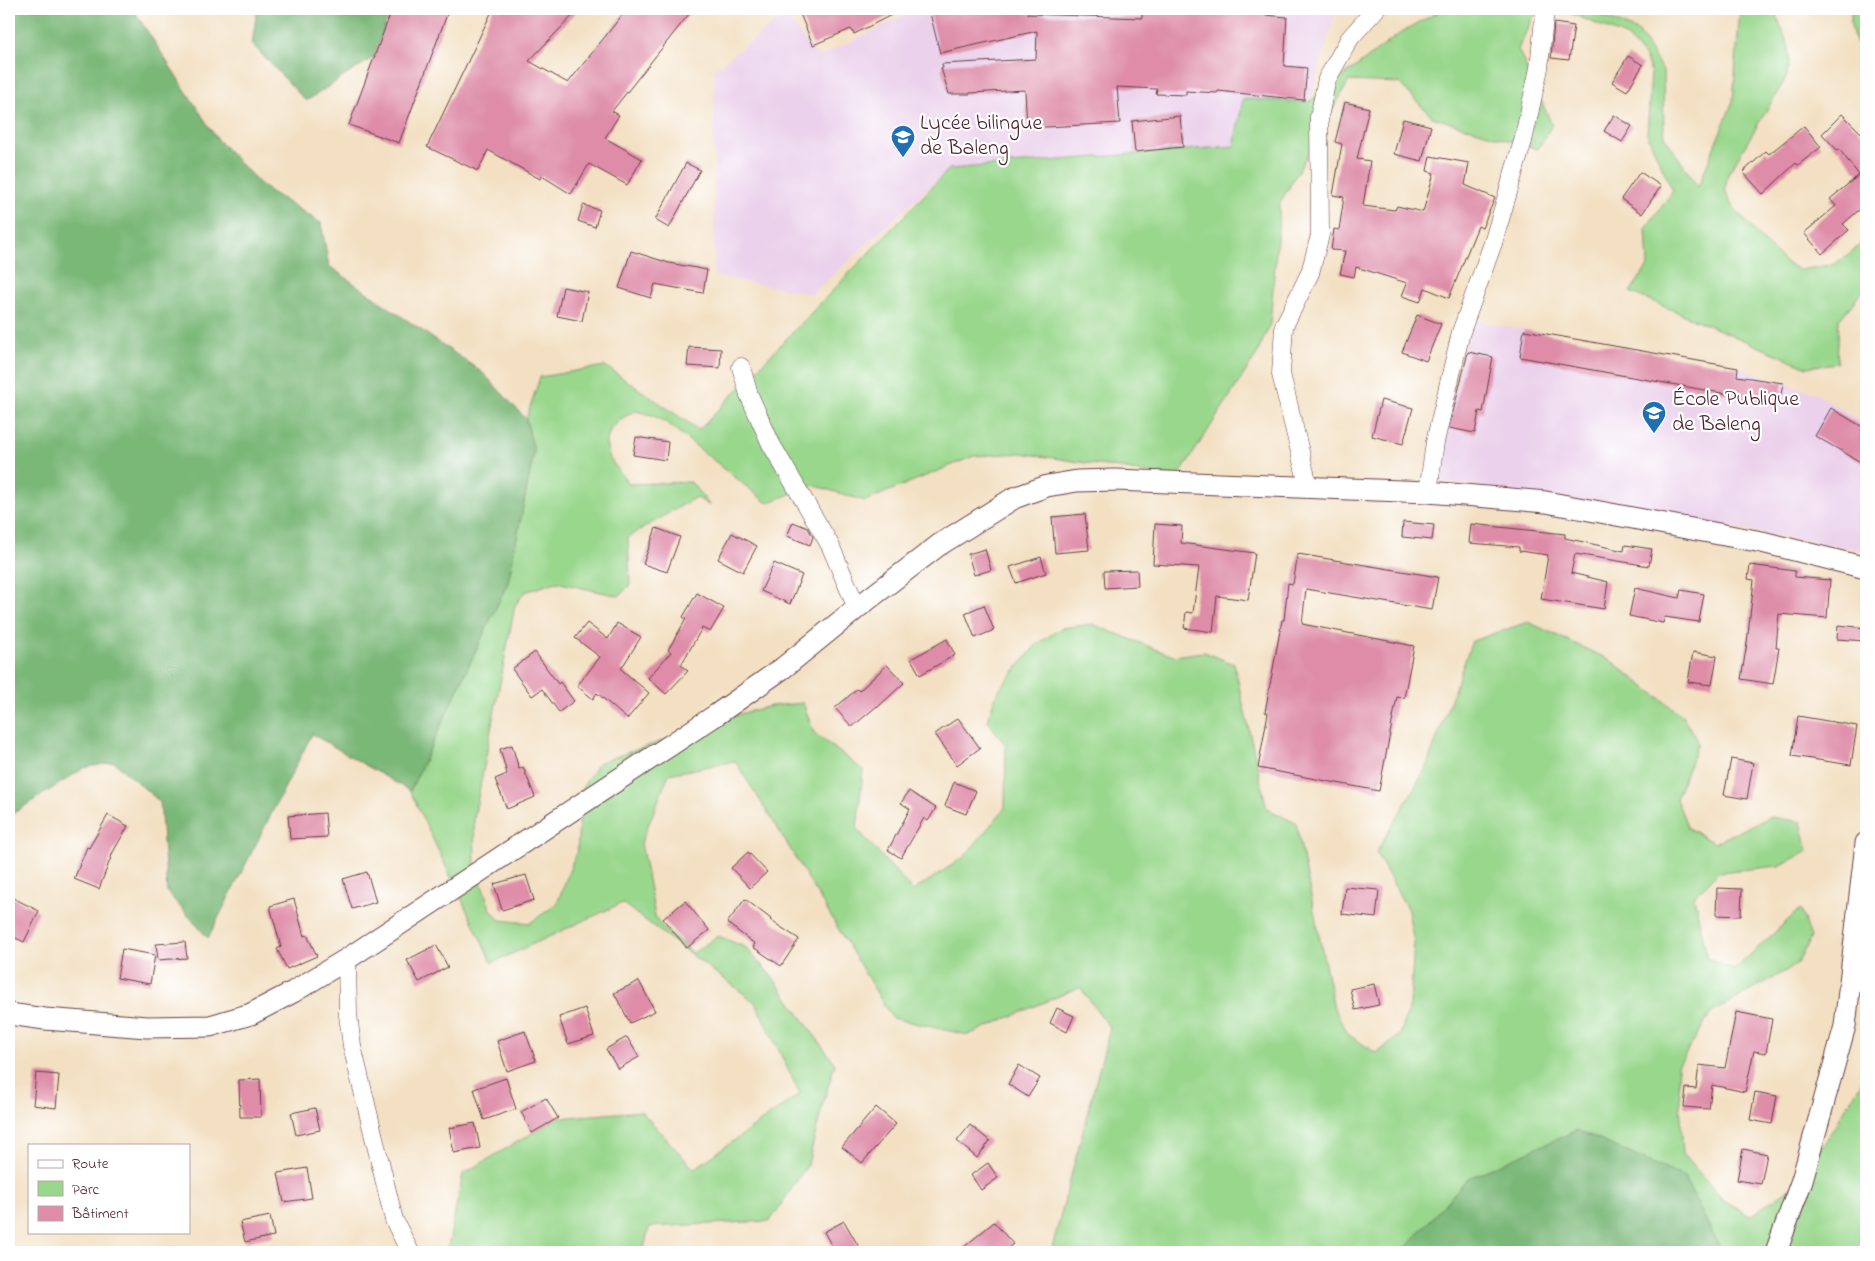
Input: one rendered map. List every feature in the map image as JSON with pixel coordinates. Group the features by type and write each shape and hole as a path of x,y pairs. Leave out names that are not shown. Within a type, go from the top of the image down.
{"street":[{"path":"1310,489 1281,374 1284,326 1310,273 1320,235 1318,117 1327,79 1350,38 1376,9"},
{"path":"1428,492 1434,442 1461,332 1494,243 1523,141 1539,68 1545,9"},
{"path":"741,367 749,395 771,444 830,545 857,608"},
{"path":"9,1014 45,1020 147,1027 210,1026 251,1014 293,992 347,959 716,715 783,668 939,545 1014,498 1047,486 1078,481 1115,480 1310,489 1428,492 1546,502 1762,542 1866,568"},
{"path":"1776,1252 1802,1180 1845,1026 1866,843"},
{"path":"347,959 348,1015 352,1046 394,1220 410,1252"}],"shaded area":[{"name":"Lycée bilingue de Baleng","path":"918,9 1334,9 1334,18 1309,102 1234,146 949,169 812,294 714,276 714,69 785,16 819,57"},
{"name":"École Publique de Baleng","path":"1471,320 1738,368 1816,393 1866,425 1866,551 1571,500 1434,480"}],"green space":[{"path":"9,9 133,9 217,139 262,186 321,223 329,266 483,373 526,419 534,452 508,582 410,791 312,734 208,938 167,892 160,802 114,762 84,768 9,816 9,119 14,111 9,82"},
{"path":"257,9 390,9 374,57 306,101 252,44"},
{"path":"1443,9 1537,9 1518,49 1552,125 1538,149 1432,117 1399,83 1349,81 1280,203 1270,324 1257,354 1178,477 1021,453 974,456 865,501 813,485 767,503 666,422 652,415 635,411 621,419 610,430 606,444 610,459 629,484 691,482 710,506 696,497 628,537 630,585 619,596 556,582 525,592 515,605 474,818 475,865 490,908 499,920 530,923 557,904 577,850 582,788 598,763 743,713 771,706 803,703 814,733 863,770 857,829 913,891 964,857 1005,808 1006,745 987,720 998,691 1036,645 1061,628 1092,624 1173,656 1204,652 1234,664 1267,809 1296,823 1334,1008 1349,1035 1376,1053 1400,1035 1410,1006 1414,943 1408,910 1376,853 1426,768 1472,641 1528,622 1610,660 1683,716 1698,743 1676,799 1688,828 1714,843 1770,817 1801,822 1808,851 1779,866 1719,872 1694,897 1707,958 1734,970 1800,909 1811,937 1796,965 1711,1013 1678,1066 1683,1154 1723,1200 1750,1216 1802,1180 1866,1075 1866,1252 1722,1252 1684,1177 1467,1179 1402,1252 1051,1252 1110,1028 1080,987 968,1035 892,1018 735,761 669,774 641,843 655,916 662,927 693,953 718,936 745,947 774,979 835,1064 808,1164 770,1221 649,1227 643,1252 447,1252 463,1174 558,1118 641,1111 694,1169 800,1094 755,1002 622,903 492,963 410,791 508,582 534,452 526,419 540,377 605,366 699,430 949,169 1234,146 1243,99 1309,102 1402,32"},
{"path":"1560,9 1587,9 1639,32 1663,71 1664,136 1698,187 1733,101 1740,9 1774,9 1788,45 1789,62 1786,78 1728,174 1725,189 1731,204 1762,240 1786,263 1800,270 1835,264 1866,241 1866,287 1839,320 1837,363 1807,367 1630,292 1648,266 1646,228 1673,191 1647,134 1651,73 1646,59 1628,37"},
{"path":"1852,9 1866,9 1866,58 1853,35 1851,23"},
{"path":"1577,1130 1684,1177 1722,1252 1402,1252 1467,1179"}],"building":[{"path":"392,9 449,9 399,143 349,125"},
{"path":"493,9 579,9 529,61 568,83 627,9 693,9 612,111 619,115 605,138 642,159 627,185 589,164 571,194 542,176 540,179 488,150 478,171 427,147"},
{"path":"798,9 903,9 854,34 851,29 813,45"},
{"path":"929,9 1027,9 1028,14 1142,18 1142,11 1221,14 1221,11 1287,17 1284,66 1307,68 1304,100 1218,91 1217,93 1186,91 1186,95 1156,94 1157,89 1117,87 1120,123 1027,128 1025,90 949,94 941,68 943,68 942,64 1036,59 1037,31 940,53"},
{"path":"1554,23 1574,26 1569,60 1551,58"},
{"path":"1628,56 1643,65 1627,91 1612,82"},
{"path":"1345,102 1369,108 1357,159 1370,161 1363,206 1395,210 1397,206 1423,212 1434,173 1427,171 1430,156 1469,163 1465,185 1495,198 1482,228 1478,226 1449,298 1425,288 1420,302 1402,296 1407,283 1356,267 1354,277 1340,274 1345,251 1331,250 1334,229 1339,230 1344,197 1333,195 1342,144 1335,142"},
{"path":"1842,114 1866,138 1866,204 1843,224 1849,230 1822,254 1804,233 1836,206 1830,199 1859,175 1839,149 1837,150 1822,134"},
{"path":"1614,115 1632,126 1622,142 1604,131"},
{"path":"1180,116 1183,147 1135,152 1132,121"},
{"path":"1403,119 1431,126 1422,161 1394,154"},
{"path":"1804,126 1821,147 1798,165 1796,163 1763,194 1743,172 1766,151 1769,154"},
{"path":"686,163 700,170 669,228 655,220"},
{"path":"1640,172 1661,186 1642,214 1621,199"},
{"path":"583,205 600,210 595,227 578,221"},
{"path":"631,251 669,263 707,270 703,293 655,284 651,298 619,288"},
{"path":"563,287 588,292 582,321 557,316"},
{"path":"1417,315 1441,324 1426,361 1402,352"},
{"path":"1524,330 1738,368 1737,376 1783,383 1779,406 1738,399 1738,396 1520,357"},
{"path":"689,347 721,349 720,368 687,366"},
{"path":"1468,352 1493,357 1483,412 1479,411 1475,433 1449,428"},
{"path":"1381,400 1413,408 1403,444 1372,436"},
{"path":"1831,408 1866,429 1866,465 1815,436"},
{"path":"636,437 668,442 666,460 633,455"},
{"path":"1085,514 1089,550 1055,553 1052,517"},
{"path":"793,522 808,528 813,537 810,545 787,536"},
{"path":"1403,522 1434,525 1432,540 1402,537"},
{"path":"1155,524 1182,526 1181,543 1255,553 1248,600 1217,596 1213,632 1184,628 1186,612 1193,613 1199,567 1153,564"},
{"path":"1471,524 1565,534 1565,538 1624,551 1625,545 1652,549 1649,566 1575,554 1571,573 1608,582 1604,609 1541,599 1548,555 1519,551 1519,547 1469,543"},
{"path":"656,528 680,537 667,572 643,564"},
{"path":"732,533 757,546 743,572 718,559"},
{"path":"985,549 991,570 974,575 968,554"},
{"path":"1298,554 1438,577 1432,610 1306,589 1302,624 1414,646 1404,698 1397,697 1379,791 1258,768 1268,713 1265,712 1282,620 1284,620 1288,583 1293,584"},
{"path":"1041,557 1046,573 1016,583 1010,567"},
{"path":"774,563 802,575 790,604 761,591"},
{"path":"1750,565 1795,571 1795,577 1830,580 1827,618 1779,614 1776,648 1779,648 1773,684 1741,679 1754,580 1748,579"},
{"path":"1137,570 1138,586 1105,588 1104,571"},
{"path":"1635,588 1679,598 1681,590 1704,594 1699,622 1665,617 1663,623 1629,616"},
{"path":"697,593 724,608 710,632 702,628 681,665 688,671 666,694 648,678 671,652 668,650 686,619 683,617"},
{"path":"984,605 994,630 975,638 965,613"},
{"path":"587,623 608,639 617,623 641,637 621,669 649,693 627,719 597,693 593,699 577,686 600,657 575,638"},
{"path":"1838,625 1866,628 1866,641 1837,639"},
{"path":"947,639 955,655 920,675 911,659"},
{"path":"535,652 558,684 560,682 574,701 559,712 542,689 532,696 512,669"},
{"path":"1693,652 1717,656 1712,685 1688,682"},
{"path":"887,665 904,683 878,707 852,727 835,708 857,689 859,691"},
{"path":"1798,716 1857,726 1851,765 1792,756"},
{"path":"958,718 980,748 957,765 935,734"},
{"path":"512,745 519,769 523,767 535,797 507,809 495,779 507,774 500,749"},
{"path":"1731,759 1753,763 1747,799 1724,795"},
{"path":"954,782 976,791 966,814 945,806"},
{"path":"909,791 936,808 928,821 924,818 901,858 888,850 910,809 901,803"},
{"path":"325,813 327,837 290,839 288,816"},
{"path":"108,815 128,826 113,852 99,889 74,879 87,847 89,848"},
{"path":"748,852 767,872 750,888 731,868"},
{"path":"367,872 376,902 352,909 343,879"},
{"path":"526,875 534,900 502,910 494,884"},
{"path":"1345,887 1379,890 1376,918 1342,914"},
{"path":"1717,888 1742,889 1741,916 1716,915"},
{"path":"9,896 39,911 24,942 9,935"},
{"path":"294,899 304,936 307,935 317,956 287,969 277,949 281,947 270,906"},
{"path":"745,899 770,920 799,939 781,966 753,947 755,944 727,923"},
{"path":"685,901 709,930 687,948 663,919"},
{"path":"185,942 187,958 158,960 156,944"},
{"path":"436,945 448,967 419,982 407,960"},
{"path":"122,949 155,955 150,984 117,978"},
{"path":"639,981 655,1011 630,1023 614,993"},
{"path":"1374,984 1379,1005 1355,1010 1350,989"},
{"path":"585,1008 594,1036 568,1044 559,1017"},
{"path":"1057,1008 1074,1016 1067,1032 1050,1023"},
{"path":"1736,1012 1772,1019 1766,1053 1754,1051 1745,1092 1712,1085 1709,1109 1684,1107 1686,1088 1696,1089 1699,1065 1725,1068"},
{"path":"525,1031 536,1061 507,1071 497,1041"},
{"path":"627,1037 639,1057 618,1069 606,1049"},
{"path":"1019,1065 1040,1078 1028,1097 1008,1084"},
{"path":"36,1073 59,1075 56,1108 33,1105"},
{"path":"506,1078 516,1109 484,1120 474,1089"},
{"path":"260,1079 261,1117 240,1117 239,1080"},
{"path":"1755,1092 1777,1096 1772,1124 1750,1120"},
{"path":"546,1098 558,1118 532,1133 521,1112"},
{"path":"876,1107 896,1124 862,1163 842,1147"},
{"path":"315,1108 320,1130 296,1135 291,1113"},
{"path":"475,1123 480,1148 454,1153 449,1128"},
{"path":"970,1125 990,1141 977,1158 957,1141"},
{"path":"1743,1149 1767,1154 1761,1184 1737,1180"},
{"path":"988,1163 998,1178 981,1190 971,1175"},
{"path":"307,1168 312,1198 284,1202 278,1173"},
{"path":"270,1216 274,1236 245,1242 240,1222"},
{"path":"844,1221 859,1247 849,1252 835,1252 824,1232"},
{"path":"994,1222 1013,1244 1003,1252 958,1252"}],"place":[{"name":"Lycée bilingue de Baleng","path":"903,158"},
{"name":"École Publique de Baleng","path":"1654,434"}]}
